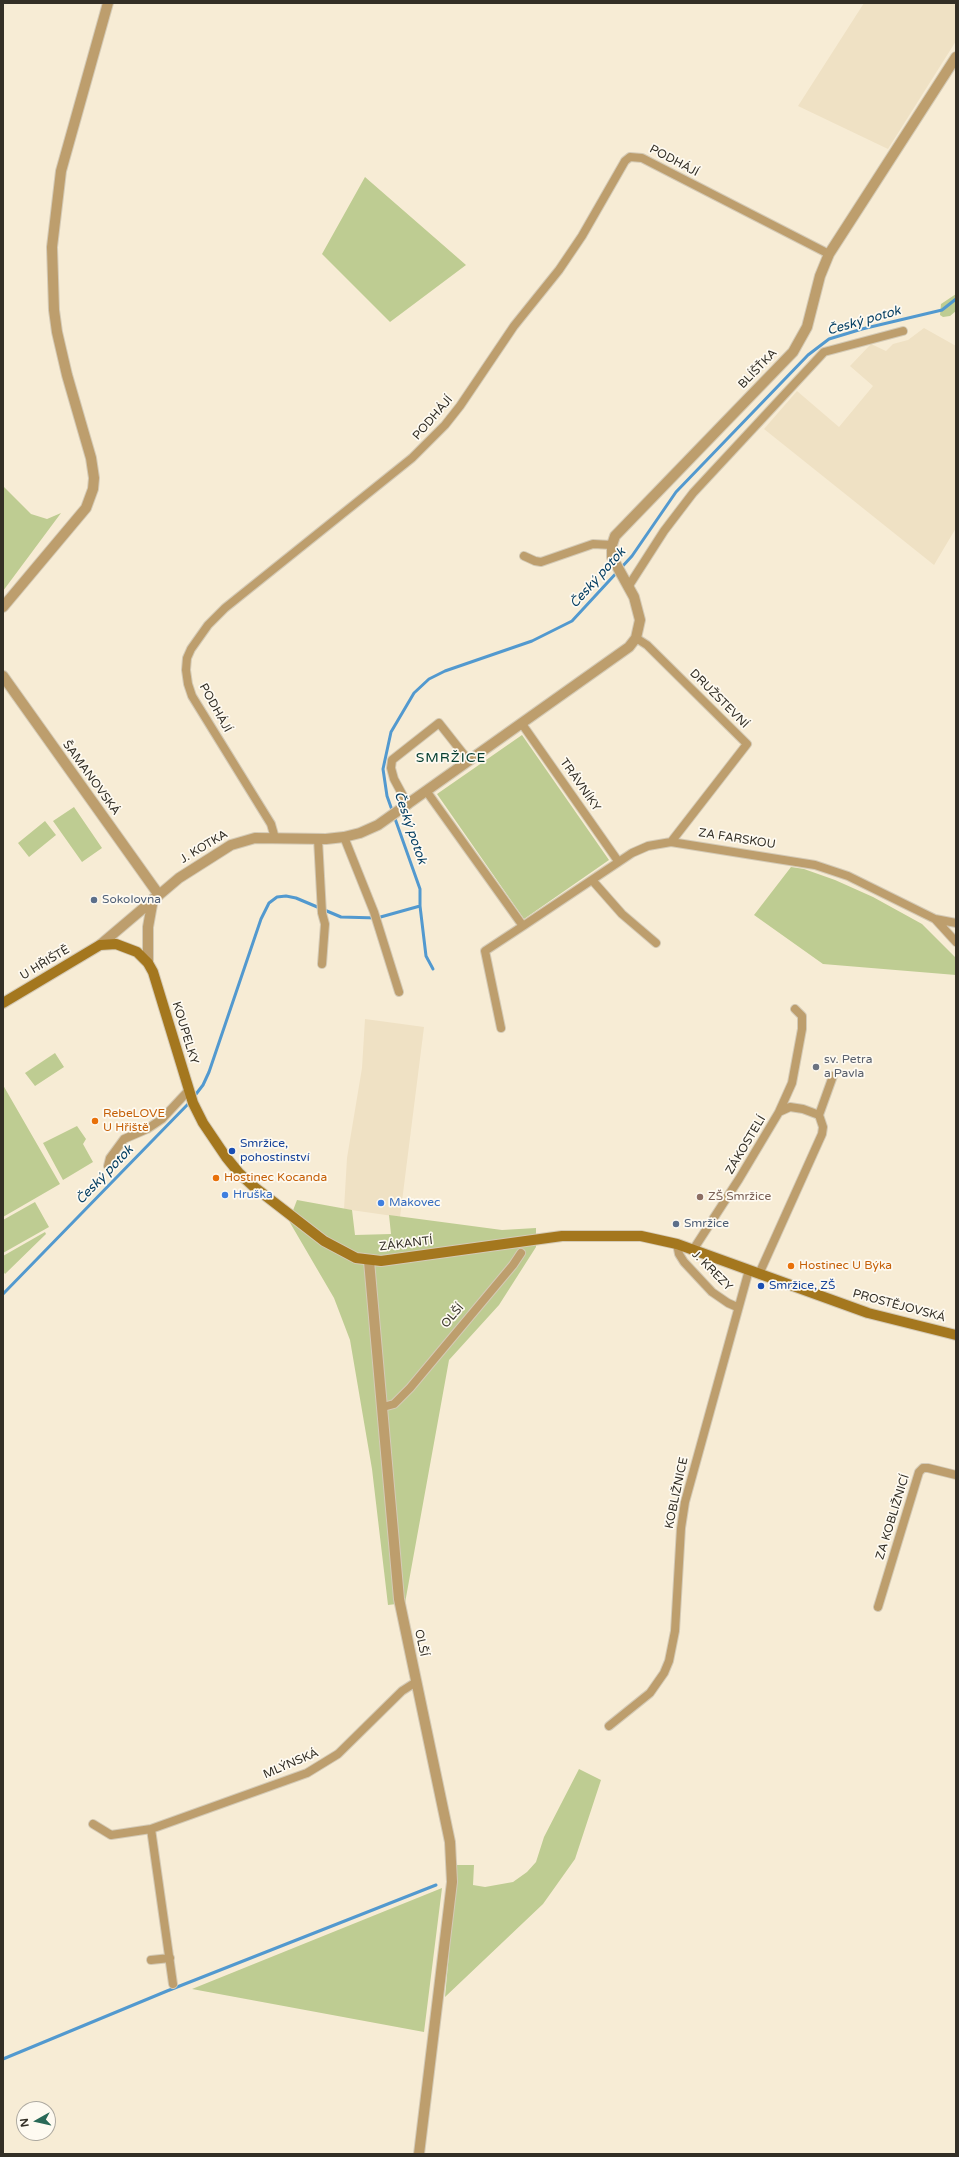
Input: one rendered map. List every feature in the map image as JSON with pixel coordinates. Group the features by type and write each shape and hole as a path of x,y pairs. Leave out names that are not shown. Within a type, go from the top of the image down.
{"main road":[{"name":"KOUPELKY","path":"100,945 116,944 127,947 137,952 148,964 155,979 189,1092 197,1111"},
{"name":"U HŘIŠTĚ","path":"3,1003 100,945"},
{"name":"ZÁKANTÍ","path":"197,1111 222,1151 243,1178 333,1248 348,1255 369,1261 381,1261 573,1236 641,1236 677,1244"},
{"name":"PROSTĚJOVSKÁ","path":"677,1244 868,1313 956,1335"}],"street":[{"path":"3,607 86,508 92,489 93,466 62,354 54,310 52,247 61,171 108,3"},
{"name":"BLÍŠŤKA","path":"612,545 621,528 793,352 806,327 820,276 829,254 878,181 956,57"},
{"name":"PODHÁJÍ","path":"275,838 271,824 192,696 186,670 191,649 208,625 225,608 412,458 441,429 460,406 514,326 559,270 582,236 625,160 630,157 642,158 829,254"},
{"path":"626,583 693,493 824,352 903,331"},
{"path":"322,964 325,924 322,913 323,904 318,839 344,837 360,833 388,819 629,647 636,638 640,625 639,613 626,583 612,557 612,545 593,544 541,562 535,562 524,556"},
{"name":"DRUŽSTEVNÍ","path":"636,638 647,645 747,744 671,842"},
{"name":"ŠAMANOVSKÁ","path":"3,676 156,897"},
{"path":"405,807 394,779 391,768 392,760 439,723 469,761"},
{"name":"TRÁVNÍKY","path":"522,724 618,861"},
{"path":"427,792 523,926"},
{"path":"344,837 374,912 399,992"},
{"name":"J. KOTKA","path":"156,897 179,878 226,847 249,839 318,839"},
{"name":"ZA FARSKOU","path":"592,880 618,861 648,846 671,842 815,864 848,876 935,919 956,942"},
{"path":"501,1028 485,951 592,880 622,914 656,943"},
{"path":"100,945 156,897"},
{"name":"KOUPELKY","path":"148,964 148,927 156,897"},
{"path":"935,919 956,923"},
{"name":"ZÁKOSTELÍ","path":"693,1250 739,1179 779,1112 792,1083 802,1029 802,1016 795,1009"},
{"path":"759,1274 822,1134 823,1127 819,1115 833,1076"},
{"path":"108,1166 110,1158 124,1139 146,1129 162,1119 189,1092"},
{"name":"ZÁKOSTELÍ","path":"779,1112 790,1107 799,1108 819,1115"},
{"name":"J. KREZY","path":"677,1244 679,1254 684,1262 712,1292 724,1301 737,1307"},
{"name":"OLŠÍ","path":"383,1407 394,1404 410,1388 514,1264 521,1253"},
{"name":"OLŠÍ","path":"369,1261 399,1599 450,1842 452,1882 419,2154"},
{"name":"KOBLIŽNICE","path":"609,1726 650,1693 664,1673 669,1661 675,1631 681,1528 685,1502 737,1307 749,1270"},
{"name":"ZA KOBLIŽNICÍ","path":"878,1606 919,1472 923,1468 928,1468 956,1475"},
{"name":"MLÝNSKÁ","path":"93,1824 111,1835 151,1830 307,1773 322,1766 347,1746 402,1691 416,1682"},
{"path":"151,1830 173,1984"},
{"path":"151,1960 170,1958"}],"shaded area":[{"path":"864,3 956,3 956,41 888,149 798,106"},
{"path":"924,328 956,346 956,528 934,565 764,429 797,391 839,427 873,386 850,366 871,344 886,351 893,344 908,340"},
{"path":"365,1019 424,1027 400,1217 344,1209 347,1158 362,1068"}],"green space":[{"path":"365,177 466,265 390,322 322,254"},
{"path":"956,294 956,311 950,316 943,317 940,315 941,304"},
{"path":"3,486 31,514 47,519 61,513 3,591"},
{"path":"522,735 609,860 524,919 437,794"},
{"path":"74,807 102,848 82,862 53,821"},
{"path":"45,821 56,835 29,857 18,843"},
{"path":"791,867 804,869 835,880 873,897 922,924 956,958 956,975 823,964 754,915"},
{"path":"55,1053 64,1067 35,1086 25,1073"},
{"path":"3,1085 60,1184 3,1217"},
{"path":"77,1126 86,1139 83,1144 93,1162 63,1180 43,1143"},
{"path":"297,1200 352,1210 355,1235 391,1234 389,1215 502,1230 536,1228 536,1247 499,1305 449,1360 405,1603 388,1605 372,1469 350,1340 334,1298 289,1221"},
{"path":"35,1202 49,1227 3,1253 3,1220"},
{"path":"45,1232 46,1234 5,1274 3,1271 3,1256"},
{"path":"579,1769 601,1780 575,1859 543,1904 445,1997 457,1865 474,1865 473,1885 485,1887 513,1882 527,1872 536,1862 544,1837"},
{"path":"442,1888 424,2032 192,1989"}],"waterway":[{"name":"Český potok","path":"193,1098 203,1085 209,1072 261,919 269,903 277,897 286,896 296,898 341,917 377,918 420,906 420,889 387,796 383,769 391,732 414,693 429,679 445,671 532,641 572,621 632,556 676,492 808,355 829,339 862,329 942,310 956,299"},
{"path":"420,906 426,956 433,969"},
{"name":"Český potok","path":"3,1294 190,1102"},
{"path":"3,2059 167,1991 436,1885"}],"place":[{"name":"Sokolovna","path":"94,900"},
{"name":"sv. Petra a Pavla","path":"816,1067"},
{"name":"RebeLOVE U Hřiště","path":"95,1121"},
{"name":"Smržice, pohostinství","path":"232,1151"},
{"name":"Hostinec Kocanda","path":"216,1178"},
{"name":"Hruška","path":"225,1195"},
{"name":"ZŠ Smržice","path":"700,1197"},
{"name":"Makovec","path":"381,1203"},
{"name":"Smržice","path":"676,1224"},
{"name":"Hostinec U Býka","path":"791,1266"},
{"name":"Smržice, ZŠ","path":"761,1286"}],"district":[{"name":"SMRŽICE","path":"451,758"}]}
